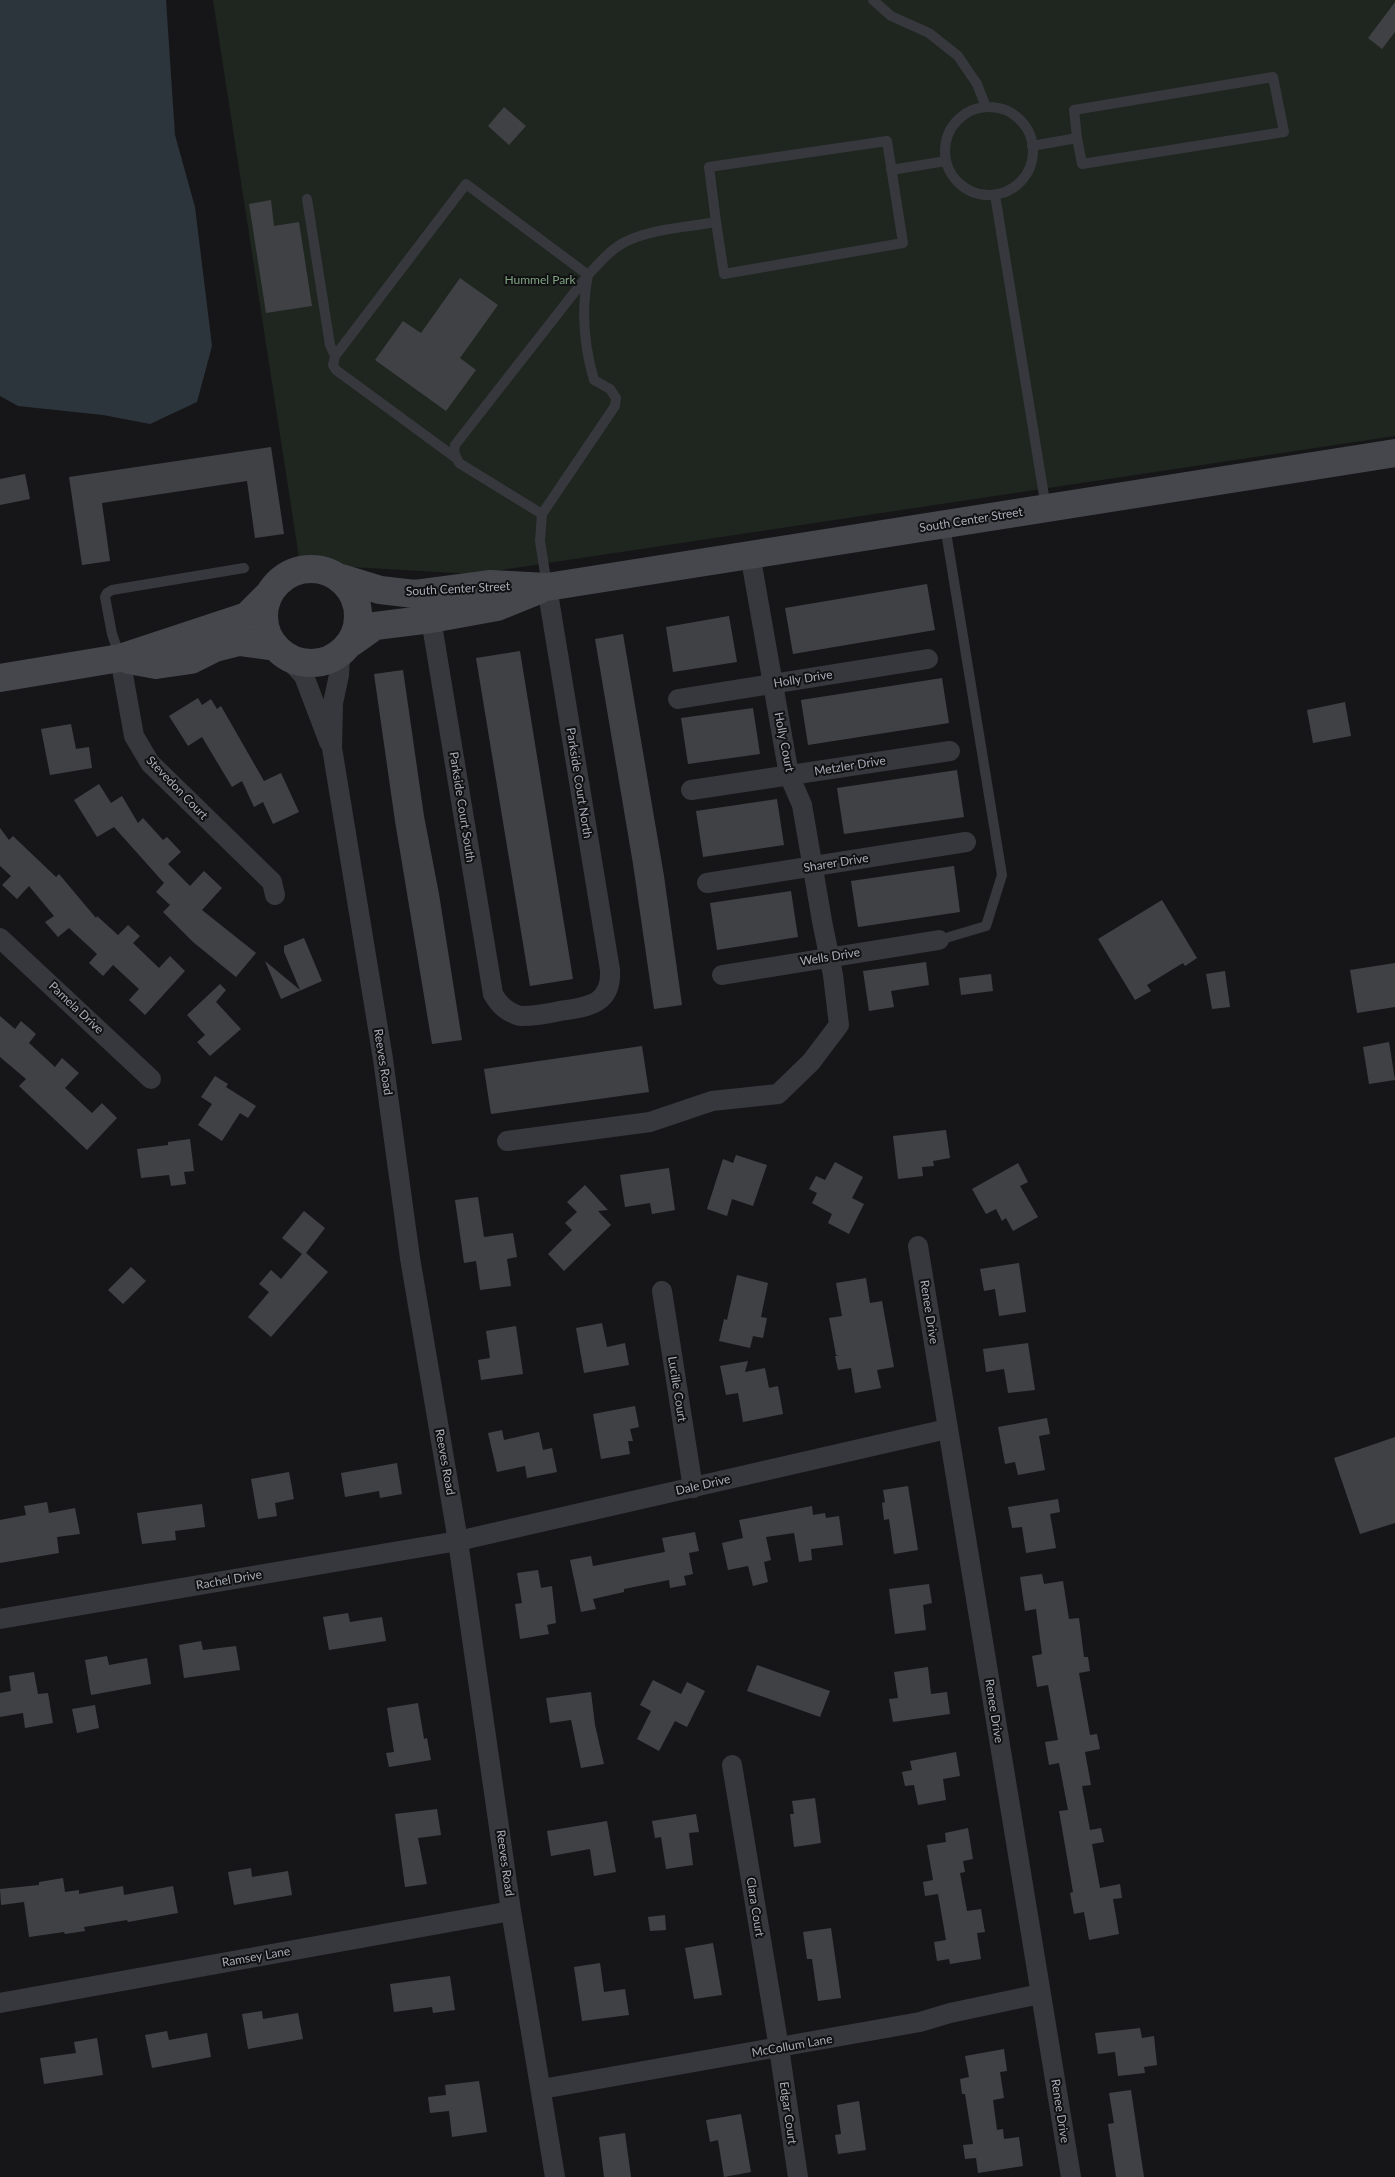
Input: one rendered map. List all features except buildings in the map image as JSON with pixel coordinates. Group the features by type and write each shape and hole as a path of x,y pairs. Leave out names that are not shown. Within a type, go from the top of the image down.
{"main road":[{"name":"South Center Street","path":"341,578 380,590 415,594 492,584 547,587 1395,453"},
{"path":"0,678 120,658 247,616 277,583 288,574 301,569 315,568 329,571 341,578 351,589 358,609 357,630 345,649 327,661 314,664 300,662 281,652 239,642 215,648 191,660 156,665 120,658"},
{"name":"South Center Street","path":"345,649 375,626 431,619 498,607 547,587"},
{"path":"269,594 264,608 264,622 268,635 281,652"}],"street":[{"name":"Holly Court","path":"507,1141 650,1122 712,1101 778,1094 811,1062 839,1025 830,957 802,805 789,775 750,554"},
{"name":"Parkside Court North","path":"493,994 500,1005 509,1013 529,1016 589,1007 599,1001 607,992 610,979 547,587"},
{"name":"Parkside Court South","path":"431,619 493,994"},
{"name":"Reeves Road","path":"345,649 333,703 332,748 382,1051 410,1258 458,1541 512,1911 555,2177"},
{"name":"Reeves Road","path":"281,652 304,676 315,709 332,748"},
{"name":"Stevedon Court","path":"120,658 134,736 146,757 272,882 274,895"},
{"name":"Holly Drive","path":"678,698 928,659"},
{"name":"Metzler Drive","path":"691,790 950,751"},
{"name":"Sharer Drive","path":"707,883 966,842"},
{"name":"Pamela Drive","path":"0,938 151,1079"},
{"name":"Wells Drive","path":"722,975 938,940"},
{"name":"Renee Drive","path":"918,1246 1071,2177"},
{"name":"Lucille Court","path":"662,1291 693,1488"},
{"name":"Dale Drive","path":"458,1541 947,1429"},
{"name":"Rachel Drive","path":"0,1619 458,1541"},
{"name":"Clara Court","path":"732,1765 779,2048"},
{"name":"Ramsey Lane","path":"0,2003 512,1911"},
{"name":"McCollum Lane","path":"542,2089 920,2022 950,2012 1040,1994"},
{"name":"Edgar Court","path":"779,2048 798,2177"}],"lane":[{"path":"873,0 891,16 929,34 958,56 977,84 986,107"},
{"path":"1273,77 1284,132 1082,164 1077,138 1074,110 1273,77"},
{"path":"986,107 1001,109 1014,115 1025,126 1032,146 1033,154 1030,169 1021,181 1009,190 995,195 981,194 968,189 957,181 946,161 946,142 952,128 960,118 972,110 986,107"},
{"path":"1032,146 1077,138"},
{"path":"887,141 903,243 724,274 716,222 709,167 887,141"},
{"path":"891,170 946,161"},
{"path":"542,514 459,463 456,458 333,366 335,356 466,184 588,275"},
{"path":"995,195 1046,508"},
{"path":"307,199 330,345 335,356"},
{"path":"456,458 455,445 588,275 614,249 626,241 648,234 716,222"},
{"path":"547,587 540,541 542,514 615,406 616,398 610,389 594,380 587,350 584,294 588,275"},
{"path":"938,940 986,926 1002,876 944,525"},
{"path":"120,658 112,634 105,597 107,593 112,590 244,568"}],"green space":[{"name":"Hummel Park","path":"213,0 1395,0 1395,436 474,574 300,564"}],"shaded area":[{"path":"0,0 166,0 175,135 195,207 212,346 197,402 150,424 103,415 18,406 0,396"}]}
